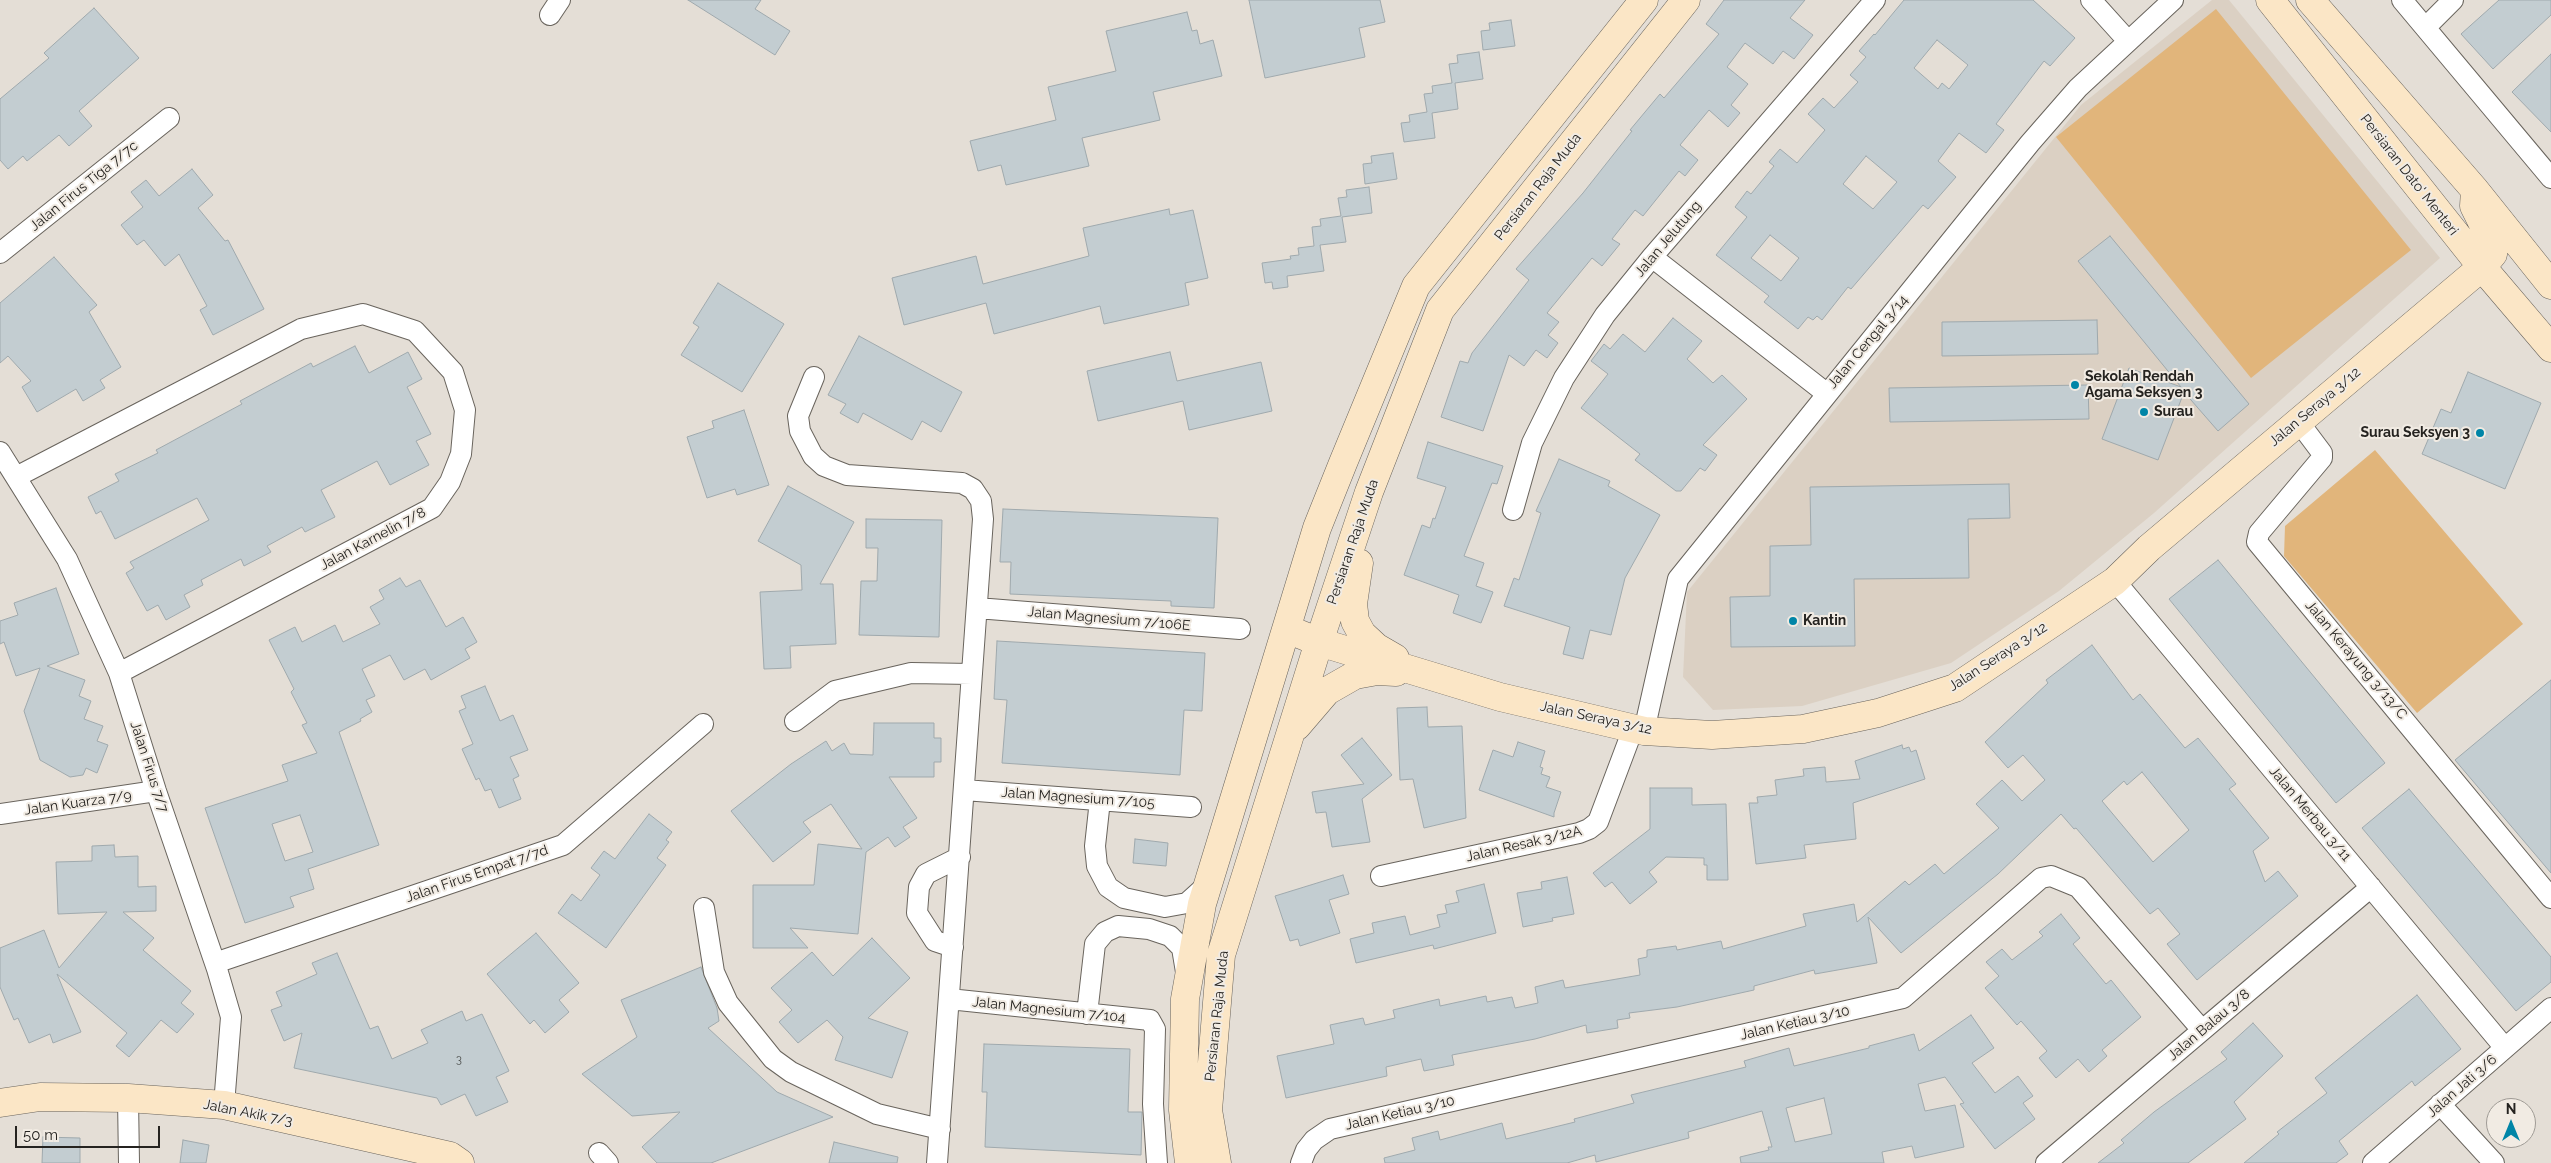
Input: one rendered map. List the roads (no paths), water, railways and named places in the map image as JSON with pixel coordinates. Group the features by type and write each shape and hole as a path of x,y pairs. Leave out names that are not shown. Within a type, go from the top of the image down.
{"main road":[{"name":"Persiaran Raja Muda","path":"1189,1163 1183,1110 1185,999 1207,885 1318,528 1416,286 1644,0"},
{"name":"Persiaran Raja Muda","path":"1217,1163 1208,1110 1221,955 1319,642 1370,492 1440,310 1686,0"},
{"name":"Persiaran Dato' Menteri","path":"2270,0 2482,267 2551,348"},
{"path":"2310,0 2475,190 2551,285"},
{"path":"2475,190 2474,206 2494,246 2493,254 2482,267"},
{"name":"Jalan Seraya 3/12","path":"1287,629 1319,642 1500,697 1638,730 1712,735 1804,729 1878,713 1955,688 2114,581 2149,548 2482,267"},
{"path":"1370,492 1353,604 1355,621 1362,634 1376,647 1422,673"},
{"path":"1290,736 1327,691 1355,675 1377,671 1422,673"},
{"name":"Jalan Akik 7/3","path":"0,1103 40,1097 128,1098 224,1105 450,1156 460,1163"}],"street":[{"name":"Jalan Jelutung","path":"1513,510 1532,443 1564,378 1605,315 1652,257 1875,0"},
{"path":"2091,0 2128,41"},
{"name":"Jalan Cengal 3/14","path":"1638,730 1678,579 1826,393 2036,136 2078,88 2173,0"},
{"path":"2402,0 2551,178"},
{"path":"2426,27 2453,0"},
{"name":"Jalan Firus Tiga 7/7c","path":"0,253 169,118"},
{"path":"1652,257 1826,393"},
{"name":"Jalan Karnelin 7/8","path":"16,477 301,329 362,314 415,331 453,372 465,410 461,454 450,482 432,508 119,673"},
{"path":"814,377 798,416 800,431 813,456 824,466 847,475 962,483 973,489 981,500 983,519 937,1163"},
{"name":"Jalan Kerayung 3/13/C","path":"2298,421 2322,453 2322,458 2259,533 2257,542 2551,898"},
{"name":"Jalan Firus 7/7","path":"0,452 67,559 119,673 156,792 215,963 231,1017 224,1105"},
{"name":"Jalan Merbau 3/11","path":"2114,581 2505,1048"},
{"name":"Jalan Magnesium 7/106E","path":"977,608 1240,629"},
{"path":"795,721 835,690 912,673 972,674"},
{"name":"Jalan Firus Empat 7/7d","path":"215,963 562,845 703,724"},
{"name":"Jalan Resak 3/12A","path":"1381,876 1579,833 1589,829 1598,822 1638,730"},
{"name":"Jalan Magnesium 7/105","path":"964,790 1191,807"},
{"name":"Jalan Kuarza 7/9","path":"0,814 156,792"},
{"path":"1100,800 1095,846 1097,866 1108,887 1124,898 1165,907 1186,903 1207,885"},
{"path":"953,947 935,941 917,913 919,887 926,874 960,857"},
{"name":"Jalan Ketiau 3/10","path":"1301,1163 1306,1150 1314,1140 1330,1129 1903,998 2041,878 2051,876 2078,887 2202,1030"},
{"name":"Jalan Balau 3/8","path":"2046,1163 2371,887"},
{"path":"704,908 714,972 728,1002 773,1059 791,1072 877,1114 940,1129"},
{"path":"1087,1014 1095,944 1105,932 1118,926 1149,929 1170,936 1182,948 1188,981"},
{"name":"Jalan Magnesium 7/104","path":"949,999 1150,1020 1155,1029 1153,1104 1157,1163"},
{"name":"Jalan Jati 3/6","path":"2373,1163 2551,1008"},
{"path":"128,1098 129,1163"},
{"path":"2440,1104 2494,1163"}],"place":[{"name":"Sekolah Rendah Agama Seksyen 3","path":"2075,385"},
{"name":"Surau","path":"2144,412"},
{"name":"Surau Seksyen 3","path":"2480,433"},
{"name":"Kantin","path":"1793,621"}]}
